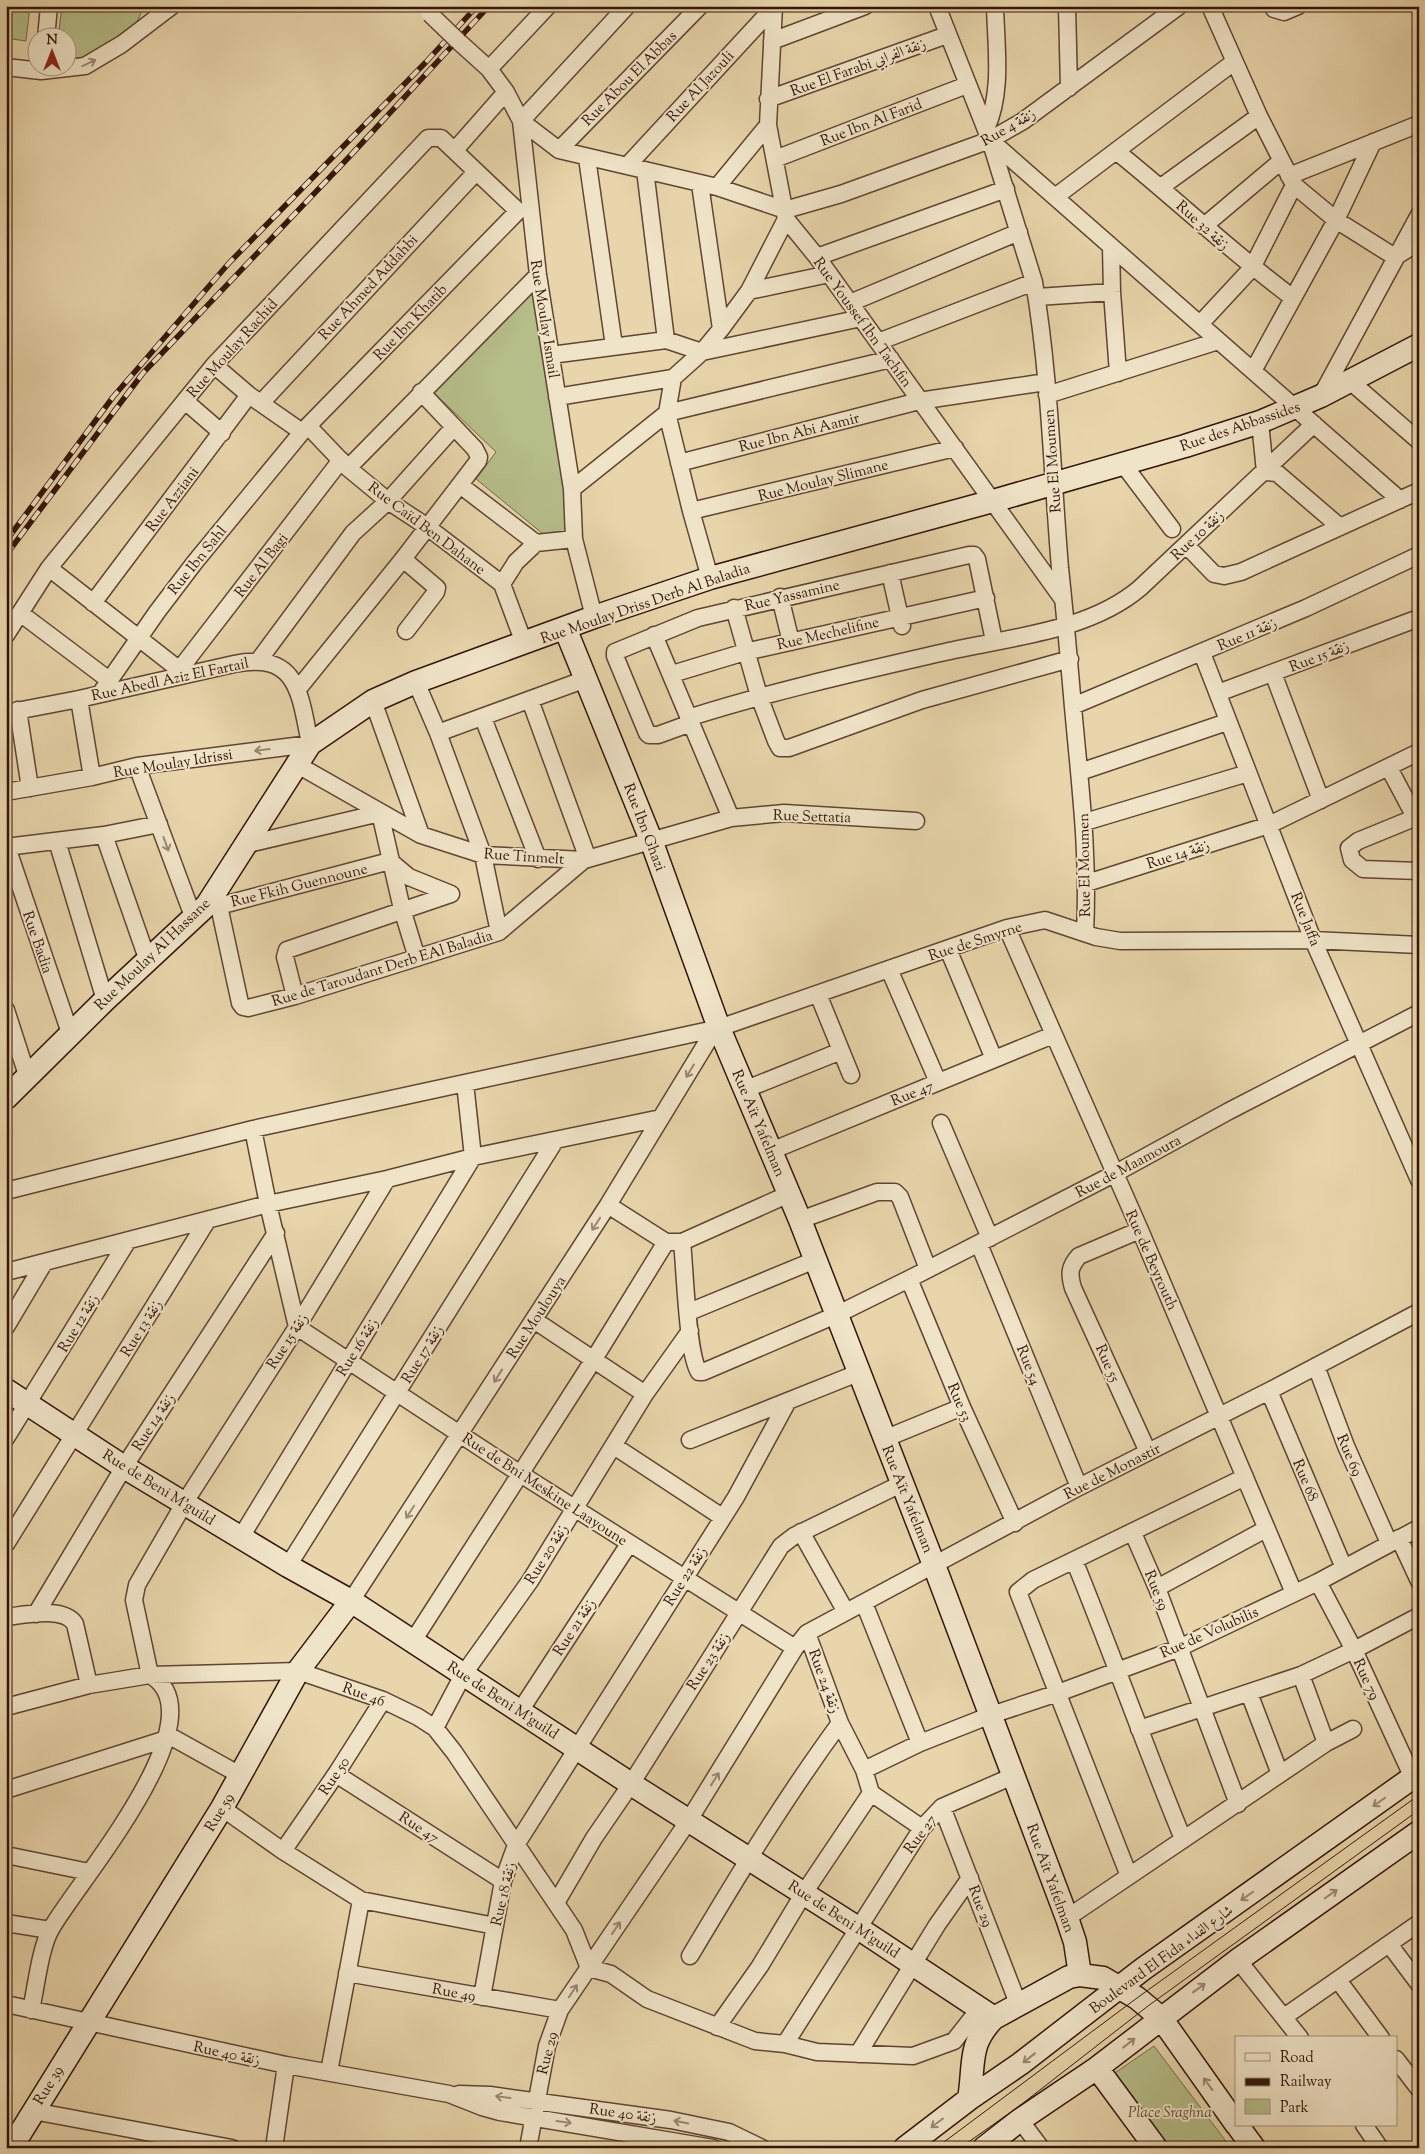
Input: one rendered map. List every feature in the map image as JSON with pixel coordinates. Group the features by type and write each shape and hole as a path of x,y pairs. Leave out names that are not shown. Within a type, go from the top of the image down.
{"street":[{"path":"47,28 49,6"},
{"name":"Rue Moulay Ismail","path":"422,6 489,69 506,92 521,121 524,210 538,275 572,490 574,539 594,617"},
{"path":"489,69 548,6"},
{"path":"557,397 673,378 702,352 749,291 785,215 746,196 717,187 559,150 521,121 627,6"},
{"name":"Rue Abou El Abbas","path":"559,150 700,6"},
{"name":"Rue Youssef Ibn Tachfin","path":"774,6 768,125 785,215 1064,600"},
{"name":"Rue Al Jazouli","path":"627,166 774,6"},
{"path":"772,41 865,6"},
{"name":"Rue El Moumen","path":"937,6 988,135 1036,289 1047,389 1053,484 1085,822 1087,883 1085,933"},
{"path":"996,6 997,96 988,135 1055,197 1400,500"},
{"path":"1067,6 1069,88"},
{"name":"Rue 4 زنقة","path":"785,215 1022,121 1179,6"},
{"path":"1210,6 1234,62 1291,181 1336,220 1395,257"},
{"path":"1272,6 1274,9 1284,12 1298,6"},
{"path":"78,66 85,66 122,44 163,8"},
{"name":"Rue El Farabi زنقة الفرابي","path":"768,99 947,35"},
{"path":"1055,197 1234,62"},
{"path":"6,67 28,68"},
{"name":"Rue Ibn Al Farid","path":"775,159 968,85"},
{"path":"506,92 456,150 476,172 524,210"},
{"path":"1161,187 1259,116"},
{"path":"1200,324 1252,268 1291,181 1373,142 1419,124"},
{"path":"717,187 768,125"},
{"name":"Rue Moulay Rachid","path":"6,635 49,568 214,365 428,138 441,138 456,150"},
{"path":"1253,371 1336,220 1373,142"},
{"name":"Rue 32 زنقة","path":"1116,151 1161,187 1252,268 1293,298"},
{"path":"587,158 614,346"},
{"path":"1204,226 1281,161"},
{"path":"645,170 666,340"},
{"name":"Rue Ahmed Addahbi","path":"255,399 476,172"},
{"path":"700,184 721,329"},
{"path":"817,257 1006,189"},
{"name":"Rue Ibn Khatib","path":"305,429 524,210"},
{"path":"1321,396 1419,216"},
{"path":"850,303 1019,232"},
{"path":"1395,257 1419,242"},
{"path":"1111,246 1112,292 1118,373"},
{"path":"749,291 829,274"},
{"name":"Rue Al Bagi","path":"183,672 345,464 421,392 538,275"},
{"path":"878,342 1036,289 1112,292"},
{"path":"551,355 666,340 702,352 861,318"},
{"name":"Rue Ibn Abi Aamir","path":"679,463 919,401 1047,389 1118,373 1218,340"},
{"name":"Rue des Abbassides","path":"1053,484 1260,422 1321,396 1419,345"},
{"path":"572,490 667,413 891,359"},
{"name":"Rue Caïd Ben Dahane","path":"214,365 255,399 305,429 388,501 426,526 502,584"},
{"path":"673,378 667,413 691,512 710,578"},
{"path":"1350,381 1419,441"},
{"path":"298,689 403,559 426,526 478,462 479,457 475,450 421,392"},
{"name":"Rue Azziani","path":"93,603 222,433 255,399"},
{"path":"185,401 222,433"},
{"path":"1260,422 1265,472 1277,474 1340,527"},
{"name":"Rue 10 زنقة","path":"615,653 647,733 658,735 690,720 759,696 994,641 1066,627 1132,595 1314,424"},
{"path":"259,660 352,533 388,501 454,428"},
{"name":"Rue Ibn Sahl","path":"105,687 138,638 195,562 305,429"},
{"name":"Rue Moulay Slimane","path":"691,512 955,448"},
{"path":"1123,464 1172,529"},
{"name":"Rue Moulay Driss Derb Al Baladia","path":"310,744 373,701 416,682 594,617 710,578 1053,484"},
{"path":"460,485 536,543"},
{"path":"1186,545 1214,574 1224,576 1242,572 1419,491"},
{"path":"524,643 502,584 516,562 536,543 574,539"},
{"name":"Rue Yassamine","path":"615,653 698,618 734,608 969,555 974,555 977,559 986,598"},
{"name":"Rue 11 زنقة","path":"1073,706 1306,608 1419,555"},
{"path":"403,559 437,588 406,631"},
{"path":"49,568 183,672"},
{"path":"890,573 901,621"},
{"path":"780,597 791,642"},
{"path":"986,598 994,641"},
{"name":"Rue Mechelifine","path":"672,674 745,652 901,621 986,598"},
{"path":"734,608 759,696 777,745 785,749 922,700 1070,659"},
{"path":"20,613 105,687"},
{"name":"Rue 15 زنقة","path":"1218,693 1419,618"},
{"name":"Rue Ibn Ghazi","path":"564,628 651,840 717,1029"},
{"path":"654,635 731,818"},
{"name":"Rue Jaffa","path":"1202,653 1227,722 1314,940 1419,1180"},
{"name":"Rue Abedl Aziz El Fartail","path":"12,712 79,699 105,687 259,660 273,663 282,669 298,689 310,744"},
{"path":"1273,673 1321,800"},
{"path":"438,733 586,679"},
{"path":"416,682 438,733 483,855 499,932"},
{"path":"79,699 92,777"},
{"path":"530,700 586,859"},
{"path":"373,701 421,835"},
{"path":"12,712 30,788"},
{"path":"483,718 538,858"},
{"path":"1080,772 1227,722"},
{"name":"Rue Moulay Al Hassane","path":"6,1098 71,1036 105,1000 206,910 244,845 310,744"},
{"name":"Rue Moulay Idrissi","path":"6,792 92,777 138,766 310,744"},
{"path":"1269,825 1419,752"},
{"name":"Rue Tinmelt","path":"296,764 421,835 483,855 586,859 651,840"},
{"path":"138,766 159,824 206,910"},
{"path":"1389,768 1417,817 1358,841 1350,846 1349,852 1355,864 1363,869 1419,871"},
{"path":"1085,822 1248,773"},
{"path":"244,845 380,813 402,909 417,958"},
{"name":"Rue Settatia","path":"651,840 731,818 784,813 916,821"},
{"path":"6,847 104,835 159,824"},
{"name":"Rue 14 زنقة","path":"1087,883 1269,825"},
{"path":"104,835 148,960"},
{"path":"57,841 105,1000"},
{"name":"Rue Badia","path":"6,847 71,1036"},
{"name":"Rue de Taroudant Derb EAl Baladia","path":"206,910 240,1003 243,1007 248,1008 295,996 499,932 586,859"},
{"path":"295,996 285,952 289,948 451,894 408,876 390,861"},
{"name":"Rue Fkih Guennoune","path":"206,910 390,861"},
{"name":"Rue de Smyrne","path":"6,1191 254,1129 717,1029 1007,928 1044,920 1108,940 1314,940 1419,945"},
{"name":"Rue de Beyrouth","path":"1007,928 1140,1230 1294,1593"},
{"path":"948,949 994,1059"},
{"path":"890,969 938,1082"},
{"path":"818,994 851,1075"},
{"path":"6,1010 27,1076"},
{"name":"Rue de Maamoura","path":"690,1331 695,1366 698,1372 703,1372 836,1315 1114,1174 1228,1111 1359,1042 1419,1013"},
{"name":"Rue Aït Yafelman","path":"717,1029 800,1220 934,1565 1067,1918 1075,1942 1080,1975"},
{"name":"Rue Moulouya","path":"351,1601 462,1434 608,1205 717,1029"},
{"name":"Rue 47","path":"771,1151 1053,1035"},
{"path":"744,1090 841,1051"},
{"path":"465,1083 473,1157"},
{"path":"6,1272 268,1204 387,1179 473,1157 661,1118"},
{"name":"Rue 54","path":"941,1123 984,1241 1079,1487"},
{"path":"254,1129 268,1204 297,1327"},
{"name":"Rue 17 زنقة","path":"288,1566 555,1141"},
{"name":"Rue 16 زنقة","path":"241,1537 473,1157"},
{"name":"Rue 15 زنقة","path":"185,1502 297,1327 387,1179"},
{"path":"800,1220 877,1192 895,1192 900,1197 928,1269"},
{"path":"608,1205 666,1242 682,1242 789,1194"},
{"name":"Rue 13 زنقة","path":"75,1434 207,1221"},
{"name":"Rue 55","path":"1140,1230 1079,1256 1072,1264 1070,1272 1074,1288 1148,1452"},
{"name":"Rue 14 زنقة","path":"36,1614 124,1466 276,1233"},
{"name":"Rue 12 زنقة","path":"28,1404 127,1242"},
{"path":"413,1642 519,1473 594,1359 666,1242"},
{"path":"682,1242 690,1331"},
{"path":"689,1312 815,1260"},
{"path":"6,1327 44,1263"},
{"name":"Rue 53","path":"909,1279 962,1407 1015,1522"},
{"name":"Rue de Monastir","path":"807,1633 1079,1487 1269,1391 1419,1312"},
{"path":"534,1320 645,1394"},
{"name":"Rue de Bni Meskine Laayoune","path":"297,1327 629,1544 795,1648"},
{"name":"Rue 20 زنقة","path":"435,1728 463,1675 530,1581 645,1394 690,1331"},
{"name":"Rue 69","path":"1316,1366 1346,1446 1394,1541 1419,1581"},
{"path":"690,1440 858,1373"},
{"name":"Rue de Beni M'guild","path":"6,1390 124,1466 288,1566 351,1601 631,1784 749,1857 987,2013"},
{"name":"Rue 68","path":"1269,1391 1344,1568"},
{"name":"Rue 22 زنقة","path":"576,1748 751,1471 788,1401"},
{"path":"6,1438 28,1404"},
{"path":"884,1439 962,1407"},
{"path":"6,1544 75,1434"},
{"path":"614,1446 722,1517"},
{"path":"1129,1876 1018,1592 1033,1580 1245,1477"},
{"path":"846,1612 794,1536 902,1484"},
{"path":"32,2010 50,1930 150,1778 167,1737 170,1706 168,1696 161,1681 150,1675 134,1600 138,1584 185,1502"},
{"name":"Rue de Volubilis","path":"864,1770 920,1744 991,1715 1058,1694 1180,1648 1318,1582 1419,1528"},
{"path":"1156,1588 1266,1529"},
{"name":"Rue 59","path":"1133,1532 1180,1648 1238,1804"},
{"name":"Rue 23 زنقة","path":"556,1903 594,1838 631,1784 781,1546 794,1536"},
{"name":"Rue 21 زنقة","path":"520,1711 629,1544"},
{"path":"1074,1560 1119,1671 1139,1729 1183,1839"},
{"name":"Rue 79","path":"1318,1582 1416,1776"},
{"name":"Rue 59","path":"88,2023 222,1808 298,1671 351,1601"},
{"path":"864,1603 920,1744"},
{"path":"6,1617 58,1614 69,1617 74,1624 89,1686"},
{"path":"1139,1729 1301,1675 1419,1616"},
{"name":"Rue 24 زنقة","path":"589,1968 690,1820 795,1648 807,1633"},
{"name":"Rue 24 زنقة","path":"807,1633 840,1723 864,1770 871,1793"},
{"name":"Rue 46","path":"6,1707 89,1686 150,1675 298,1671 383,1700 418,1717 435,1728 454,1752 574,1930 589,1968"},
{"path":"1301,1675 1326,1744"},
{"path":"1249,1693 1280,1774"},
{"name":"Rue 50","path":"283,1851 336,1774 383,1700"},
{"path":"690,1956 749,1857 811,1763 840,1723"},
{"path":"1067,1918 1280,1774 1326,1744 1354,1730"},
{"path":"6,1790 167,1737 240,1775"},
{"name":"Rue 18 زنقة","path":"482,1997 503,1881 516,1845 576,1748"},
{"name":"Rue 47","path":"336,1774 503,1881"},
{"name":"Rue 27","path":"858,1928 922,1828 942,1807 1013,1776"},
{"name":"Boulevard El Fida شارع الفداء","path":"905,2148 969,2099 1020,2064 1150,1964 1416,1776"},
{"path":"718,2027 760,1966 804,1893 871,1793 922,1828"},
{"name":"Rue 29","path":"942,1807 1019,2006"},
{"path":"222,1808 283,1851 361,1900 495,1926"},
{"path":"984,2148 1020,2120 1097,2068 1238,1960 1419,1832"},
{"path":"6,1855 89,1872"},
{"path":"858,2054 912,1964 970,1878"},
{"path":"329,2072 361,1900"},
{"path":"6,1922 50,1930"},
{"path":"1284,2017 1419,1923"},
{"path":"785,2044 858,1928"},
{"path":"1389,1944 1419,1984"},
{"path":"1238,1960 1298,2036"},
{"path":"589,1968 611,1974 647,1999 755,2041 785,2044 817,2052 913,2056 935,2049 958,2037 987,2013 1019,2006 1069,1977 1080,1975 1103,1978 1148,2006 1161,2018 1235,2121"},
{"name":"Rue 29","path":"528,2148 547,2046 560,2010 589,1968"},
{"name":"Rue 49","path":"347,1973 560,2010"},
{"path":"1338,1980 1380,2036"},
{"name":"Rue 40 زنقة","path":"6,2004 286,2065 449,2094 484,2095 671,2120 729,2132 762,2148"},
{"path":"969,2099 975,2045 986,2026 987,2013"},
{"name":"Rue 39","path":"10,2148 88,2023"},
{"path":"1398,2061 1419,2089"},
{"path":"274,2148 286,2065"},
{"path":"1097,2068 1156,2148"},
{"name":"Rue 40 زنقة","path":"449,2094 482,2107 534,2118 668,2143 713,2148"},
{"path":"33,2111 232,2148"},
{"path":"1020,2120 1041,2148"},
{"path":"1238,2126 1254,2148"},
{"path":"1365,2126 1380,2148"}],"green space":[{"path":"6,6 30,6 26,41 6,38"},
{"path":"62,6 143,6 139,18 124,37 78,63 78,28 59,28"},
{"path":"532,289 568,490 567,531 548,538 476,479 496,452 432,391"},
{"name":"Place Sraghna","path":"1154,2046 1231,2148 1164,2148 1109,2077"}],"tram line":[{"path":"936,2148 1137,1998 1419,1795"},
{"path":"960,2148 1018,2107 1148,2006 1419,1810"}],"railway":[{"path":"6,541 113,397 229,263 426,62 477,6"},
{"path":"6,555 143,373 350,156 489,6"}]}
